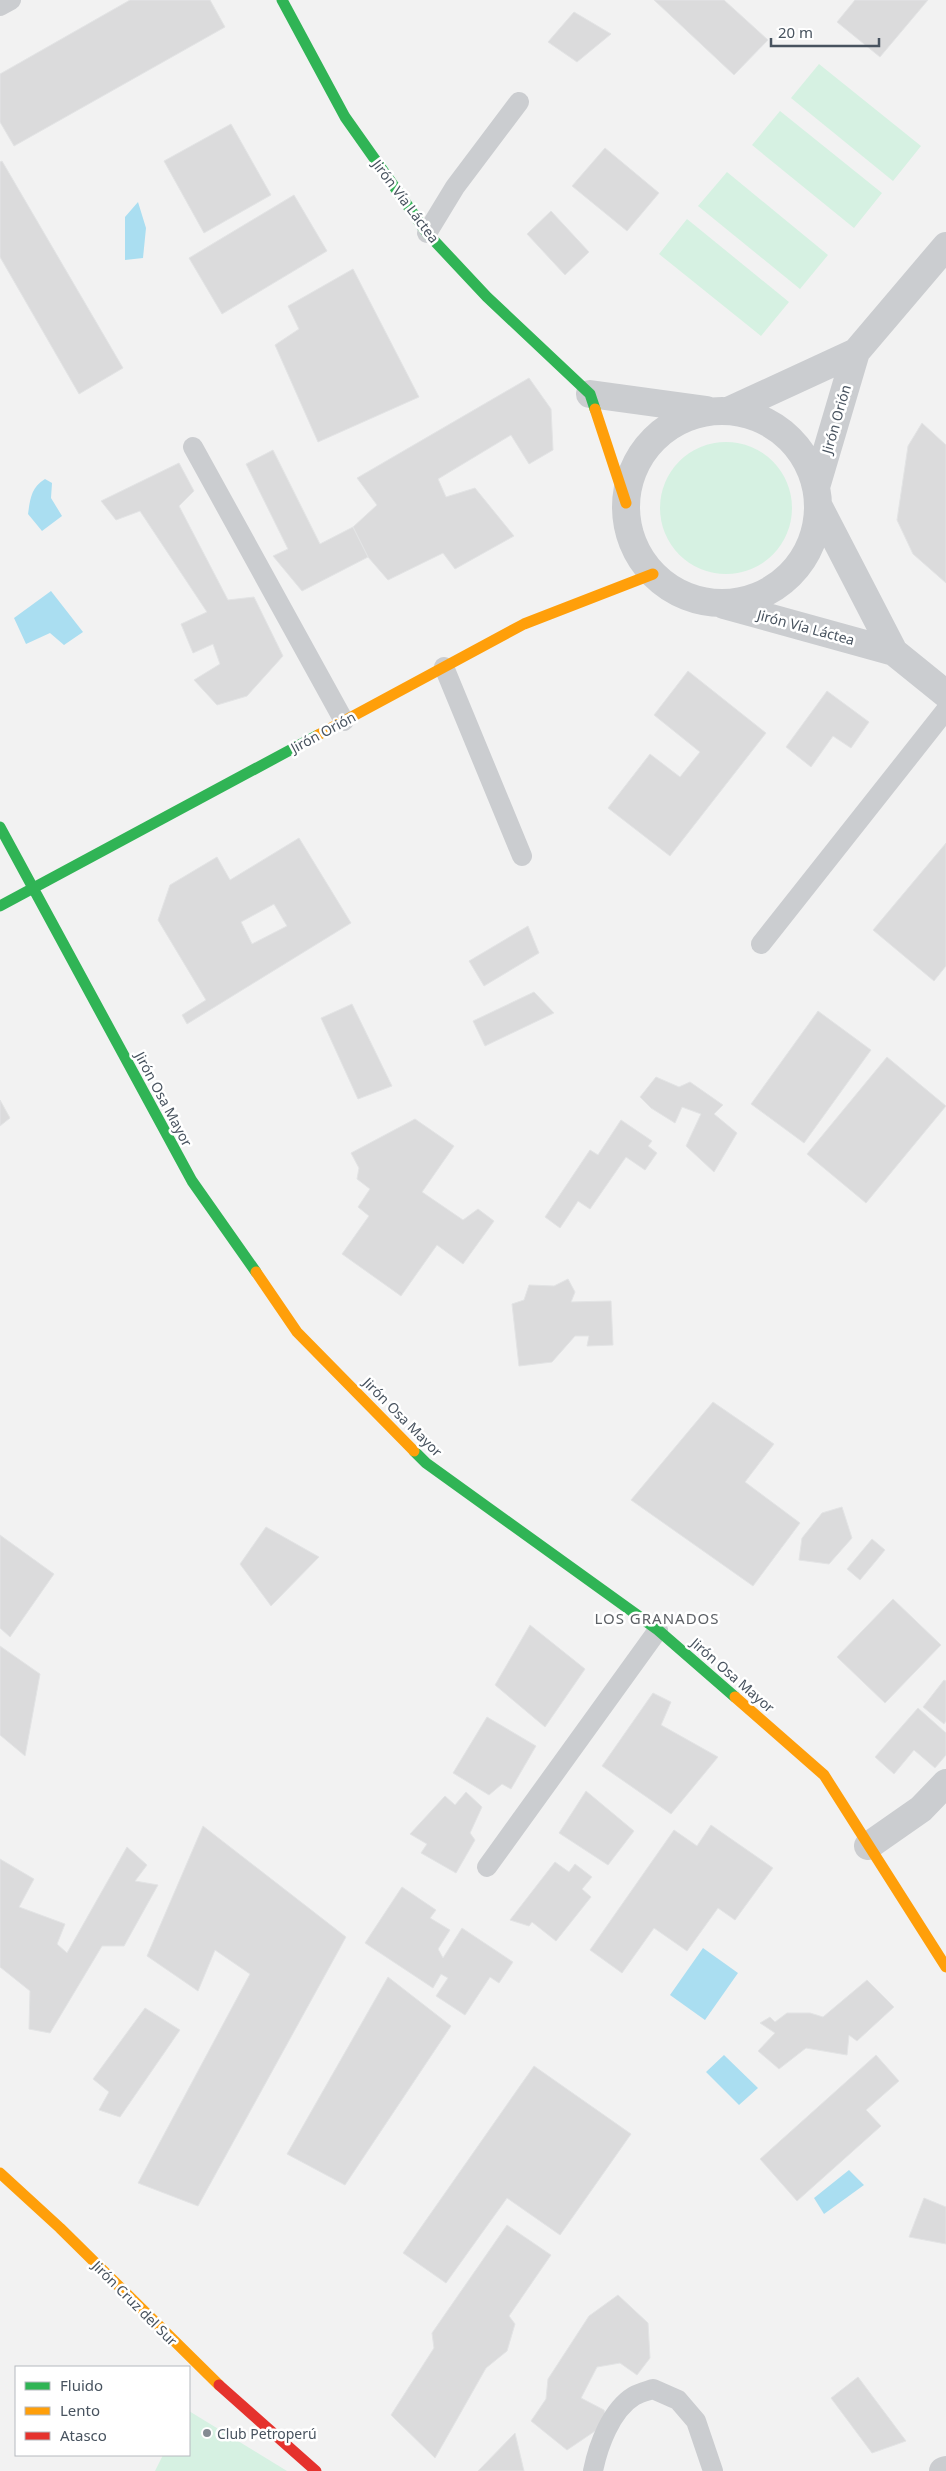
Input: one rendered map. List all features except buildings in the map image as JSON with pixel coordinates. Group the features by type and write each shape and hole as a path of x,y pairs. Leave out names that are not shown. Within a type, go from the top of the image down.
{"street":[{"name":"Jirón Vía Láctea","path":"282,0 345,117 426,233 487,297 590,394 626,503"},
{"name":"Jirón Orión","path":"856,352 721,411 686,418 663,432 650,445 631,476 626,503 632,542 641,559 653,574 679,593 694,599 718,603 748,600 777,586 799,564 814,536 817,496 856,352 946,246"},
{"path":"590,394 721,411"},
{"name":"Jirón Vía Láctea","path":"721,411 753,416 775,427 788,438 808,464 817,496 894,652"},
{"name":"Jirón Orión","path":"0,906 524,624 653,574"},
{"name":"Jirón Vía Láctea","path":"718,603 894,652 946,694"},
{"name":"Jirón Osa Mayor","path":"0,827 192,1181 297,1332 426,1463 658,1630 824,1775 946,1967"},
{"path":"868,1846 921,1809 946,1783"},
{"name":"Jirón Cruz del Sur","path":"0,2173 60,2228 209,2376 316,2471"}],"lane":[{"path":"0,6 11,0"},
{"path":"426,233 455,187 519,102"},
{"path":"193,447 344,721"},
{"path":"444,667 522,856"},
{"path":"761,944 946,710"},
{"path":"487,1867 658,1630"},
{"path":"593,2471 596,2451 616,2414 634,2396 653,2389 678,2400 696,2421 713,2471"}],"green space":[{"path":"819,64 921,146 893,181 791,98"},
{"path":"780,111 882,193 854,228 752,145"},
{"path":"727,172 828,255 800,289 698,206"},
{"path":"687,219 789,302 761,336 659,254"},
{"path":"726,442 751,447 762,453 772,462 781,472 787,483 792,508 787,533 781,544 772,554 762,563 751,569 726,574 701,569 690,563 680,554 671,544 665,533 660,508 665,483 671,472 680,462 690,453 701,447"},
{"name":"Club Petroperú","path":"190,2412 287,2471 155,2471 162,2456 190,2456"}],"water":[{"path":"138,202 146,228 143,258 125,260 125,217"},
{"path":"45,479 52,483 51,498 62,516 42,531 28,514 34,490"},
{"path":"51,591 83,632 64,645 50,633 26,644 14,618"},
{"path":"703,1948 738,1973 705,2020 670,1995"},
{"path":"724,2055 758,2088 739,2105 706,2072"},
{"path":"849,2170 864,2185 824,2214 814,2198"}],"traffic: fast":[{"path":"282,0 345,117 427,233 487,297 590,394 595,409"},
{"path":"0,906 318,735"},
{"path":"0,827 192,1181 256,1272"},
{"path":"414,1451 426,1463 658,1630 735,1697"}],"traffic: slow":[{"path":"595,409 626,503"},
{"path":"318,735 524,624 653,574"},
{"path":"256,1272 297,1332 414,1451"},
{"path":"735,1697 824,1775 946,1967"},
{"path":"0,2173 60,2228 219,2385"}],"traffic: jam":[{"path":"219,2385 316,2471"}],"place":[{"name":"Club Petroperú","path":"207,2433"}],"district":[{"name":"LOS GRANADOS","path":"657,1618"}]}
